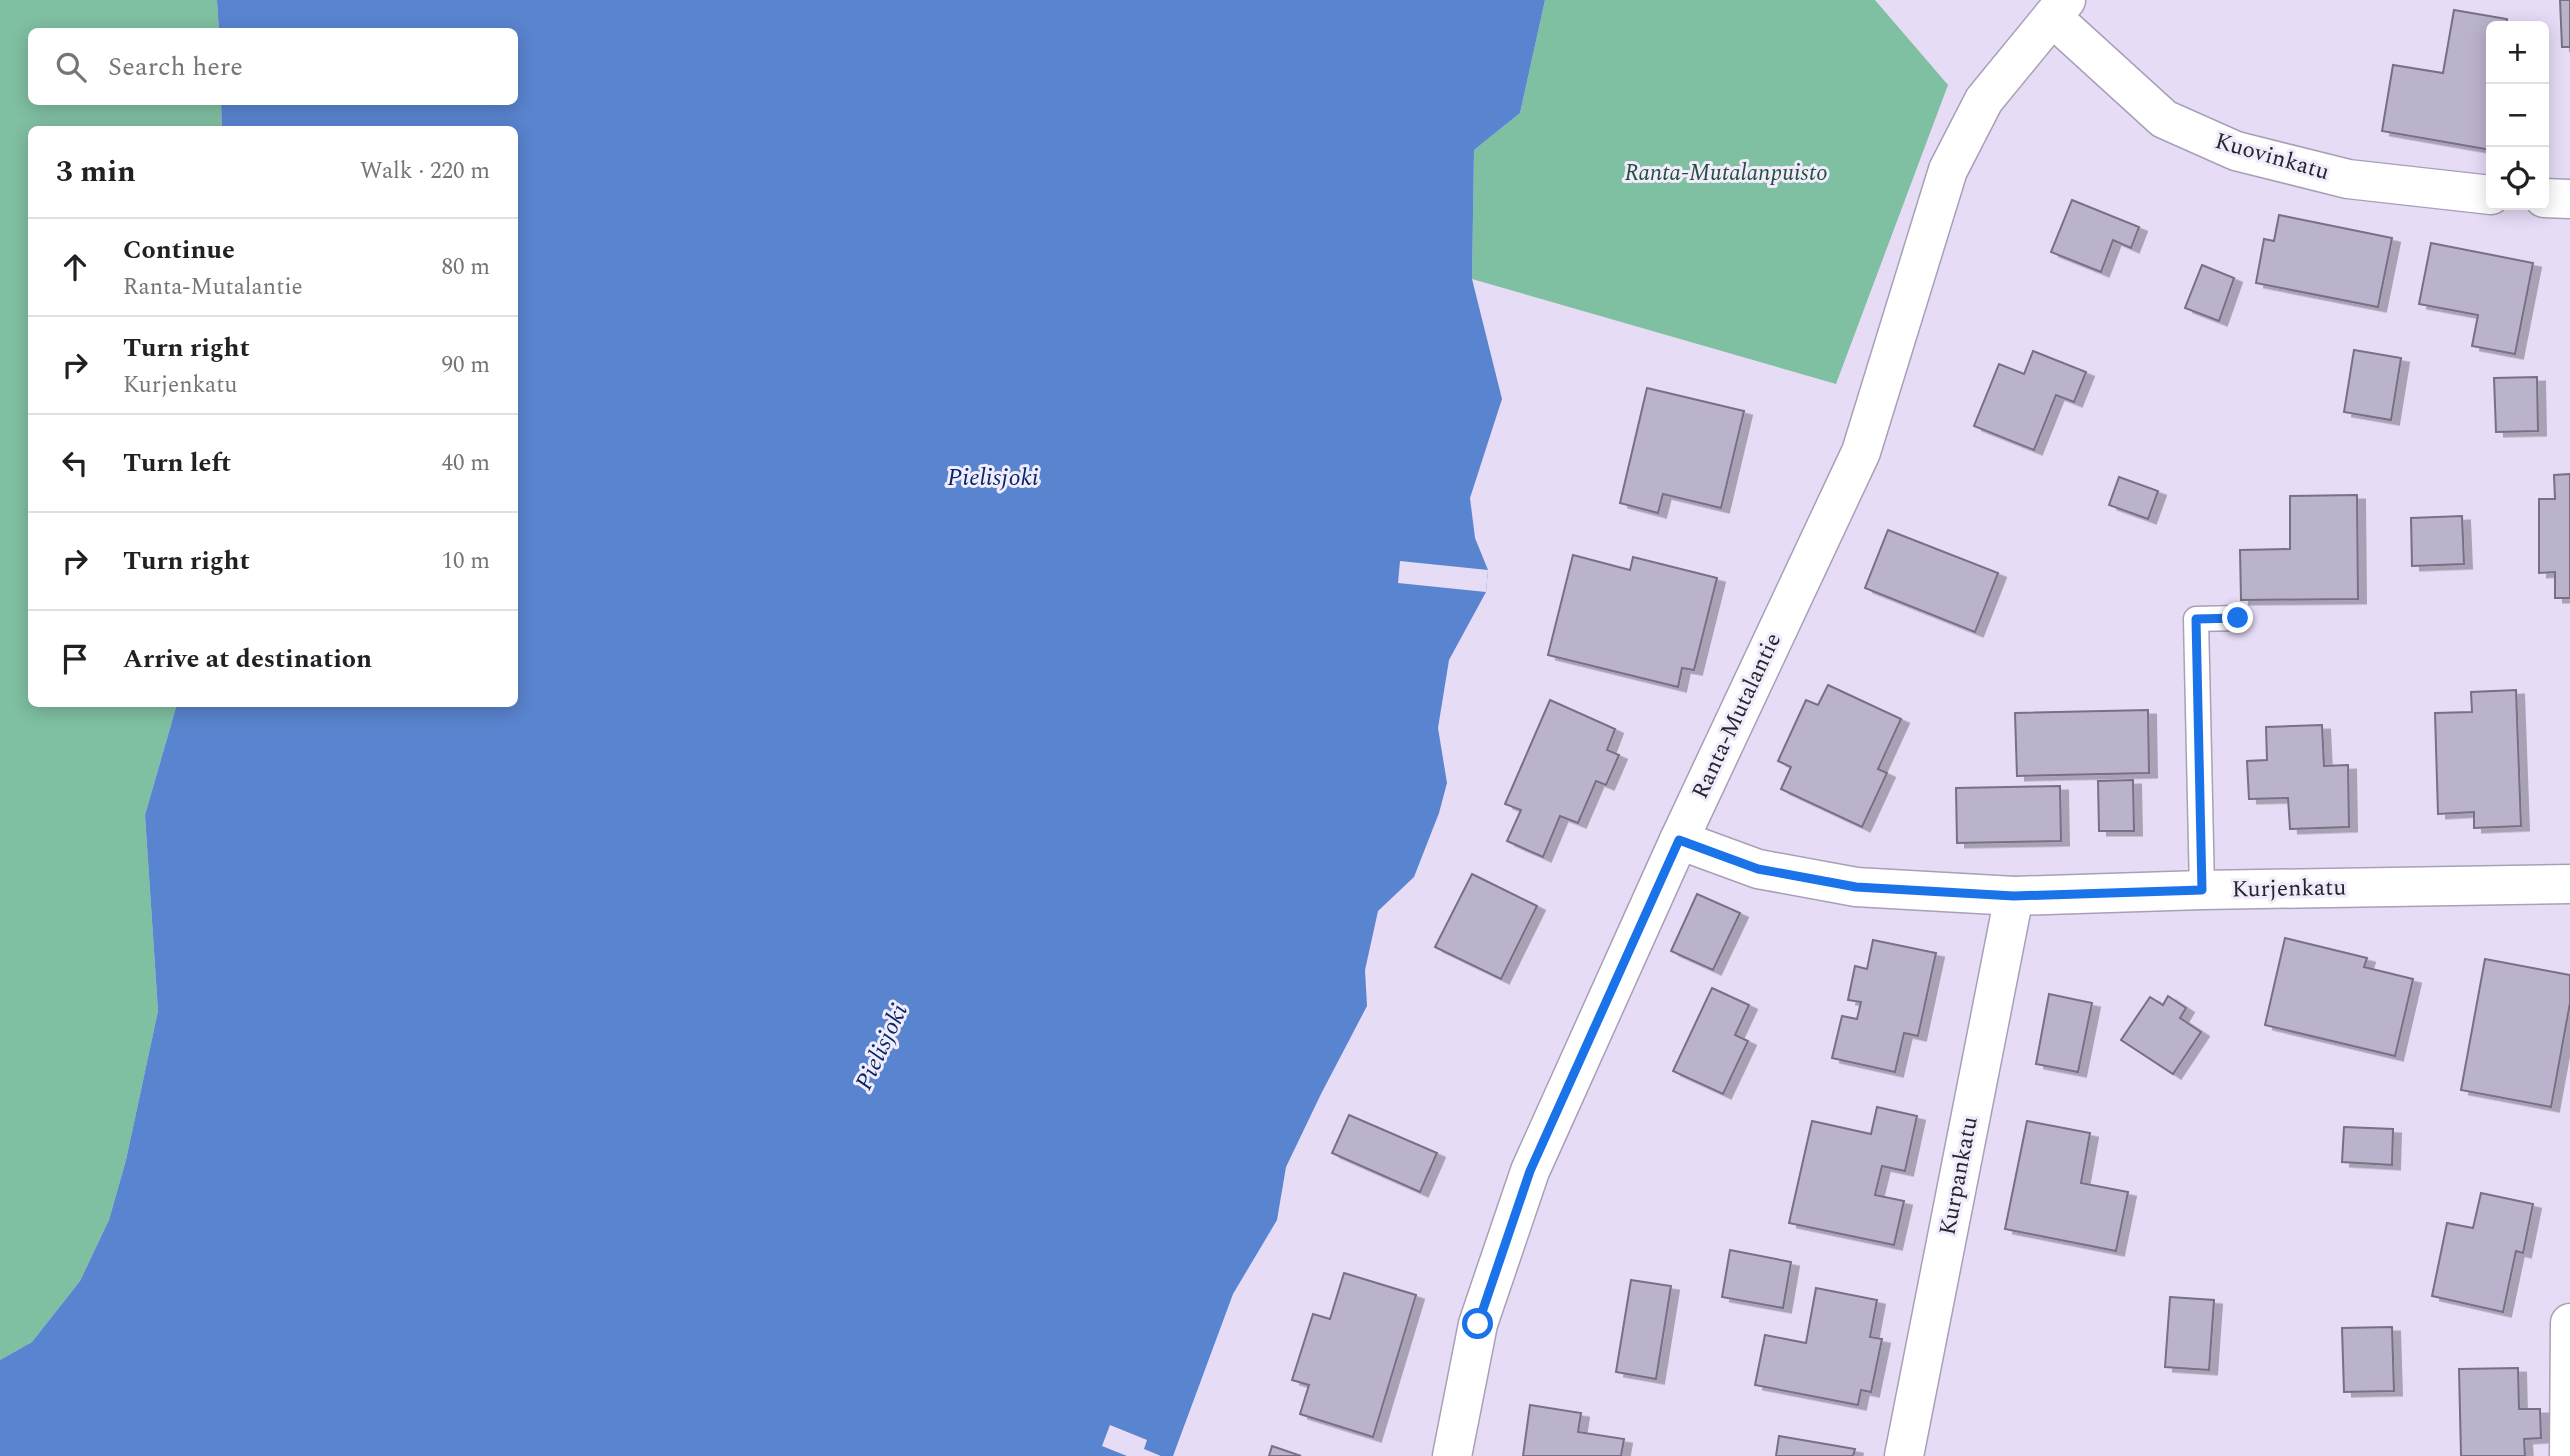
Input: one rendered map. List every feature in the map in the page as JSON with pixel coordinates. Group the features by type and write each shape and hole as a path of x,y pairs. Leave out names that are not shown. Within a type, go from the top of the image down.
{"street":[{"name":"Kuovinkatu","path":"2059,8 2164,119 2236,151 2348,179 2486,194"},
{"name":"Ranta-Mutalantie","path":"1452,1456 1478,1324 1530,1171 1679,840 1861,452 1948,170 1984,100 2059,8"},
{"path":"2549,198 2570,199"},
{"name":"Kurjenkatu","path":"1679,840 1758,869 1856,887 2014,896 2570,884"},
{"name":"Kurpankatu","path":"1904,1456 2014,896"},
{"path":"2569,1456 2570,1323"}],"lane":[{"path":"2202,890 2196,619 2238,618"}],"green space":[{"path":"0,0 217,0 219,28 28,28 28,105 221,105 222,126 28,126 28,707 176,707 145,815 158,1011 126,1160 109,1220 80,1281 32,1342 0,1360"},
{"name":"Ranta-Mutalanpuisto","path":"1545,0 1875,0 1948,85 1836,384 1472,279 1474,150 1520,113"}],"water":[{"name":"Pielisjoki","path":"217,0 1545,0 1520,113 1474,150 1472,279 1502,399 1470,498 1475,538 1488,570 1486,592 1449,660 1438,728 1447,783 1439,813 1414,877 1378,911 1365,970 1367,1006 1286,1167 1277,1220 1233,1294 1173,1456 0,1456 0,1360 32,1342 80,1281 109,1220 126,1160 158,1011 145,815 176,707 518,707 518,126 222,126 221,105 518,105 518,28 219,28"}],"pier":[{"path":"1400,561 1488,570 1486,592 1398,583"},
{"path":"1110,1425 1147,1440 1144,1449 1161,1456 1127,1456 1102,1446"}],"building":[{"path":"2560,0 2570,0 2570,47 2562,47"},
{"path":"2454,10 2507,19 2486,21 2486,149 2382,131 2393,65 2443,73"},
{"path":"2072,200 2139,227 2131,248 2113,240 2101,272 2051,252"},
{"path":"2279,215 2392,238 2378,307 2256,283 2264,239 2274,241"},
{"path":"2431,243 2533,263 2515,354 2472,346 2478,315 2419,304"},
{"path":"2202,265 2234,278 2219,321 2185,308"},
{"path":"2354,350 2401,358 2391,420 2344,412"},
{"path":"2033,351 2086,372 2074,402 2056,395 2034,450 1974,426 1999,364 2024,374"},
{"path":"2537,377 2538,431 2496,432 2494,378"},
{"path":"1647,388 1744,411 1721,508 1663,494 1658,513 1620,503"},
{"path":"2570,474 2570,598 2555,598 2555,572 2539,573 2539,499 2555,499 2554,475"},
{"path":"2119,477 2158,491 2148,519 2109,505"},
{"path":"2357,495 2358,599 2241,600 2240,550 2290,549 2290,496"},
{"path":"2462,516 2464,564 2412,566 2411,518"},
{"path":"1888,530 1998,573 1975,632 1865,588"},
{"path":"1573,555 1630,570 1633,557 1717,578 1694,670 1682,668 1678,687 1548,655"},
{"path":"1828,685 1901,719 1878,769 1887,773 1862,827 1781,789 1791,767 1778,761 1806,700 1818,705"},
{"path":"2516,690 2521,826 2474,828 2474,812 2438,814 2435,713 2472,712 2471,692"},
{"path":"1550,700 1615,729 1607,750 1619,755 1606,785 1596,781 1578,823 1560,816 1543,857 1507,841 1521,810 1505,804"},
{"path":"2148,710 2149,773 2017,776 2015,713"},
{"path":"2322,725 2324,766 2348,765 2349,827 2290,829 2288,798 2249,799 2247,761 2267,760 2266,727"},
{"path":"2133,780 2134,831 2099,831 2098,781"},
{"path":"2060,786 2061,841 1957,843 1956,788"},
{"path":"1472,874 1537,906 1501,979 1435,947"},
{"path":"1697,894 1740,913 1713,970 1671,951"},
{"path":"2285,938 2367,958 2364,967 2413,979 2395,1056 2265,1025"},
{"path":"1873,940 1936,953 1918,1036 1904,1033 1895,1072 1832,1058 1842,1016 1857,1019 1861,1002 1848,1000 1855,966 1867,969"},
{"path":"2485,959 2570,975 2570,1003 2551,1107 2461,1090"},
{"path":"1712,988 1749,1005 1735,1035 1748,1041 1723,1094 1673,1071"},
{"path":"2049,994 2092,1003 2078,1072 2036,1064"},
{"path":"2168,996 2186,1008 2180,1018 2201,1032 2173,1074 2121,1040 2150,997 2163,1005"},
{"path":"1877,1107 1917,1116 1905,1171 1882,1166 1875,1195 1904,1201 1894,1245 1789,1223 1812,1121 1871,1134"},
{"path":"1349,1115 1437,1153 1420,1192 1332,1153"},
{"path":"2027,1121 2090,1133 2081,1183 2128,1192 2116,1251 2005,1229"},
{"path":"2344,1127 2393,1129 2392,1165 2342,1162"},
{"path":"2481,1193 2533,1204 2523,1253 2516,1251 2503,1312 2432,1296 2447,1223 2473,1228"},
{"path":"1730,1250 1791,1262 1783,1308 1722,1297"},
{"path":"1344,1273 1416,1295 1373,1437 1300,1414 1309,1385 1292,1380 1313,1314 1330,1319"},
{"path":"1631,1280 1671,1286 1656,1379 1616,1372"},
{"path":"1816,1288 1877,1300 1870,1337 1882,1339 1871,1392 1861,1390 1858,1405 1755,1385 1765,1335 1806,1343"},
{"path":"2170,1297 2214,1300 2209,1370 2165,1367"},
{"path":"2392,1327 2394,1391 2344,1392 2342,1328"},
{"path":"2518,1368 2519,1409 2540,1409 2541,1438 2524,1439 2525,1456 2461,1456 2459,1369"},
{"path":"1530,1405 1581,1413 1578,1432 1624,1439 1621,1456 1523,1456"},
{"path":"1779,1436 1855,1449 1853,1456 1776,1456"},
{"path":"1272,1446 1301,1456 1269,1456"}],"route":[{"path":"1478,1324 1530,1171 1679,840 1758,869 1856,887 2014,896 2202,890 2196,619 2238,618"}]}
